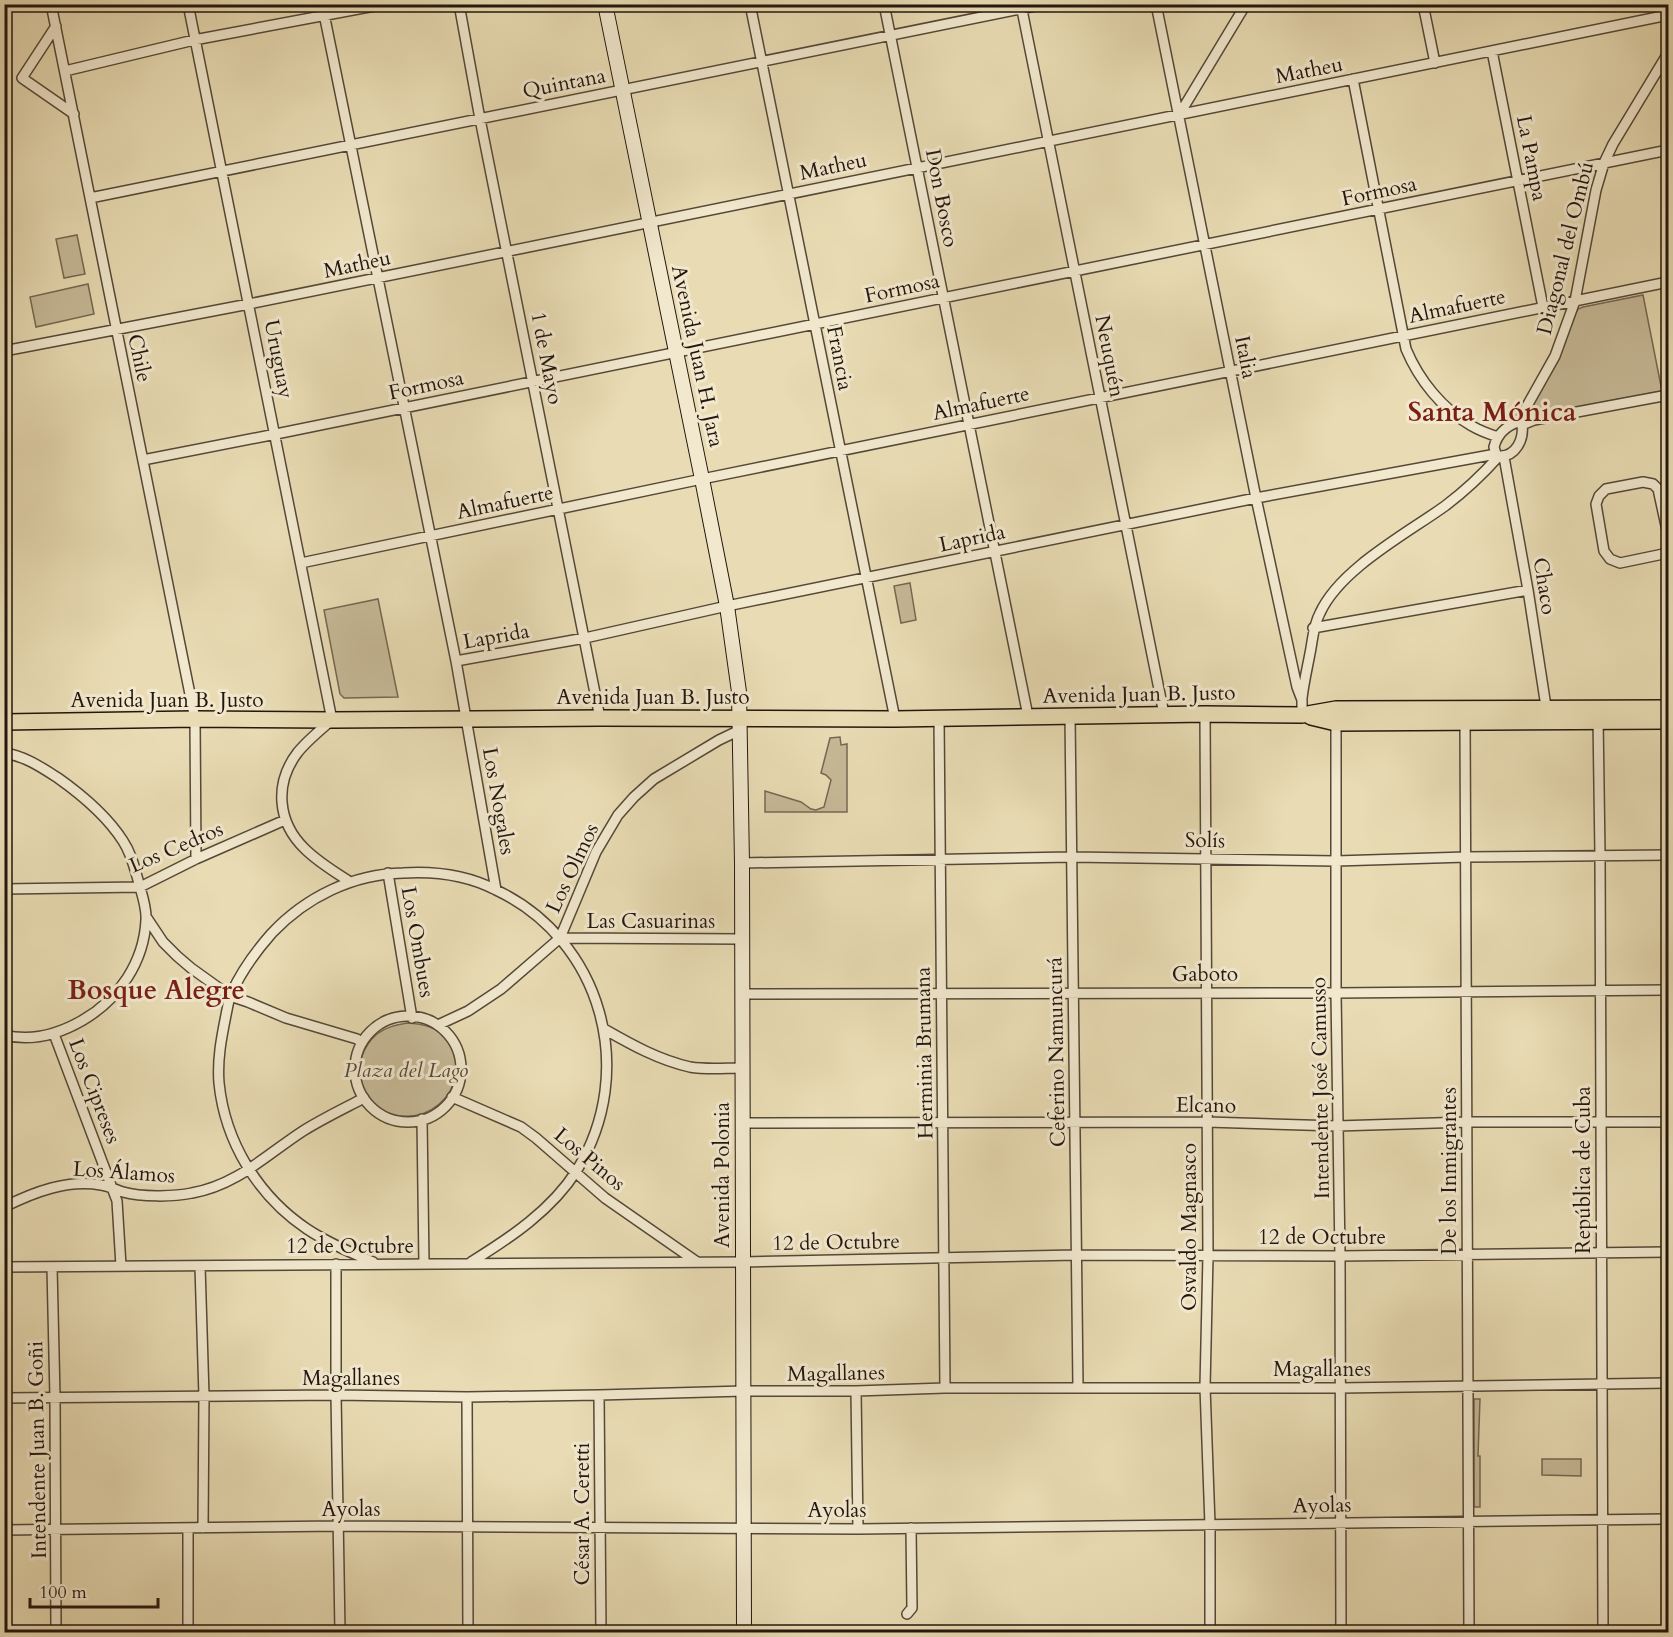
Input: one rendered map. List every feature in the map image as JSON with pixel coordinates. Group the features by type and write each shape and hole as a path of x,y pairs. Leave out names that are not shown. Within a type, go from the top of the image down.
{"main road":[{"name":"Avenida Juan H. Jara","path":"605,4 727,606 739,692 740,724"},
{"name":"Avenida Juan B. Justo","path":"4,722 600,718 740,724 895,718 1205,714 1302,708 1465,715 1598,714 1668,708"},
{"name":"Avenida Juan B. Justo","path":"1302,708 1336,723 1465,715"},
{"name":"Avenida Juan B. Justo","path":"1598,714 1668,721"},
{"name":"Avenida Polonia","path":"740,724 744,1632"}],"street":[{"name":"Chile","path":"51,4 195,719 196,859"},
{"name":"Uruguay","path":"188,4 332,720"},
{"name":"Los Nogales","path":"322,4 456,662 496,890"},
{"path":"65,70 194,40 386,4"},
{"name":"1 de Mayo","path":"459,4 600,718"},
{"name":"Francia","path":"750,4 895,718"},
{"name":"Don Bosco","path":"884,4 1028,716"},
{"name":"Quintana","path":"90,198 1045,4"},
{"name":"Italia","path":"1156,4 1256,498 1302,708"},
{"path":"1179,114 1246,4"},
{"path":"1423,4 1435,63"},
{"name":"Neuquén","path":"1022,7 1164,714"},
{"name":"Matheu","path":"4,351 378,278 1668,15"},
{"path":"56,26 22,78 74,114"},
{"name":"La Pampa","path":"1492,51 1543,307"},
{"name":"Diagonal del Ombú","path":"1302,708 1304,680 1313,628 1329,597 1341,583 1383,549 1465,491 1500,456 1513,452 1519,444 1522,436 1520,423 1555,356 1575,301 1596,190 1604,163 1668,53"},
{"path":"1353,79 1403,336 1411,362 1430,390 1460,418 1473,427 1498,437 1494,447 1500,456"},
{"name":"Formosa","path":"143,460 1668,150"},
{"name":"Almafuerte","path":"302,563 1668,282"},
{"path":"1520,423 1668,395"},
{"name":"Diagonal del Ombú","path":"1498,437 1506,428 1520,423"},
{"name":"Laprida","path":"456,662 585,638 727,606 1256,498 1500,456"},
{"name":"Chaco","path":"1500,456 1528,590 1547,715"},
{"path":"1668,535 1658,489 1653,483 1643,482 1606,489 1599,496 1596,504 1604,551 1610,559 1620,563 1668,553"},
{"path":"1313,628 1528,590"},
{"name":"Osvaldo Magnasco","path":"1205,714 1208,1256 1205,1387 1210,1525 1210,1632"},
{"name":"República de Cuba","path":"1598,714 1603,1632"},
{"name":"De los Inmigrantes","path":"1465,715 1469,1632"},
{"name":"Ceferino Namuncurá","path":"1070,716 1078,1387"},
{"name":"Herminia Brumana","path":"939,718 945,1388"},
{"path":"332,720 299,752 285,775 282,797 283,814 304,849 350,882"},
{"name":"Intendente José Camusso","path":"1336,723 1341,1632"},
{"name":"Los Olmos","path":"440,1024 468,1011 501,989 560,938 596,852 618,815 654,779 740,724"},
{"path":"4,753 28,760 84,797 111,826 123,840 131,857 147,918 163,942 191,968 230,996 270,1013 357,1039 362,1043"},
{"name":"Los Cedros","path":"4,889 140,887 196,859 285,820"},
{"name":"Solís","path":"742,863 1072,857 1336,861 1668,855"},
{"path":"378,1264 339,1248 306,1229 273,1201 249,1170 225,1118 219,1082 220,1045 230,996 262,944 281,924 302,907 350,882 388,873 426,872 463,878 496,890 531,911 560,938 580,964 595,995 604,1029 607,1078 603,1102 598,1127 576,1172 558,1195 537,1215 498,1246 469,1264"},
{"name":"Los Ombues","path":"388,873 412,1018"},
{"path":"4,1035 34,1037 54,1034 72,1027 108,1002 125,983 135,965 142,946 147,918"},
{"name":"Las Casuarinas","path":"560,938 742,939"},
{"name":"Gaboto","path":"742,994 1668,990"},
{"path":"398,1018 426,1018 440,1024 456,1044 463,1061 463,1072 452,1097 436,1112 422,1119 403,1120 379,1113 364,1098 356,1081 357,1056 362,1043 372,1031 398,1018"},
{"path":"604,1029 644,1052 666,1060 691,1067 742,1068"},
{"name":"Los Cipreses","path":"54,1034 117,1201 121,1266"},
{"name":"Los Pinos","path":"452,1097 521,1127 605,1198 697,1262"},
{"name":"Los Álamos","path":"4,1207 58,1186 104,1185 124,1193 139,1195 190,1194 210,1189 249,1170 305,1130 364,1098"},
{"path":"422,1119 424,1264"},
{"name":"Elcano","path":"743,1123 1207,1122 1337,1126 1467,1122 1668,1122"},
{"name":"12 de Octubre","path":"4,1267 743,1262 1076,1255 1340,1256 1668,1252"},
{"path":"336,1264 340,1632"},
{"path":"200,1266 204,1396 203,1528"},
{"name":"Intendente Juan B. Goñi","path":"52,1267 57,1531 56,1632"},
{"name":"Magallanes","path":"4,1398 336,1395 466,1397 945,1388 1340,1388 1668,1383"},
{"path":"856,1391 858,1528"},
{"name":"César A. Ceretti","path":"599,1395 601,1632"},
{"path":"466,1397 468,1632"},
{"name":"Ayolas","path":"4,1530 338,1526 911,1528 1668,1519"},
{"path":"188,1528 188,1632"},
{"path":"907,1614 912,1608 911,1528"}],"green space":[{"path":"77,235 85,274 64,278 56,239"},
{"path":"88,284 94,314 36,327 30,297"},
{"path":"1643,295 1662,391 1540,414 1533,412 1531,407 1561,351 1578,309"},
{"path":"910,583 916,620 901,623 894,586"},
{"path":"378,599 398,697 344,698 340,694 324,610"},
{"path":"840,737 841,745 847,744 847,812 765,812 765,791 801,802 811,809 824,807 831,780 821,773 830,738"},
{"name":"Plaza del Lago","path":"407,1023 431,1028 447,1039 455,1055 456,1072 451,1090 439,1104 422,1114 400,1116 385,1112 374,1105 361,1084 359,1071 361,1058 367,1045 377,1034 388,1028"},
{"path":"1474,1399 1480,1399 1478,1456 1480,1456 1480,1507 1474,1507"},
{"path":"1542,1459 1581,1459 1581,1476 1542,1475"}],"district":[{"name":"Santa Mónica","path":"1492,412"},
{"name":"Bosque Alegre","path":"156,990"}]}
